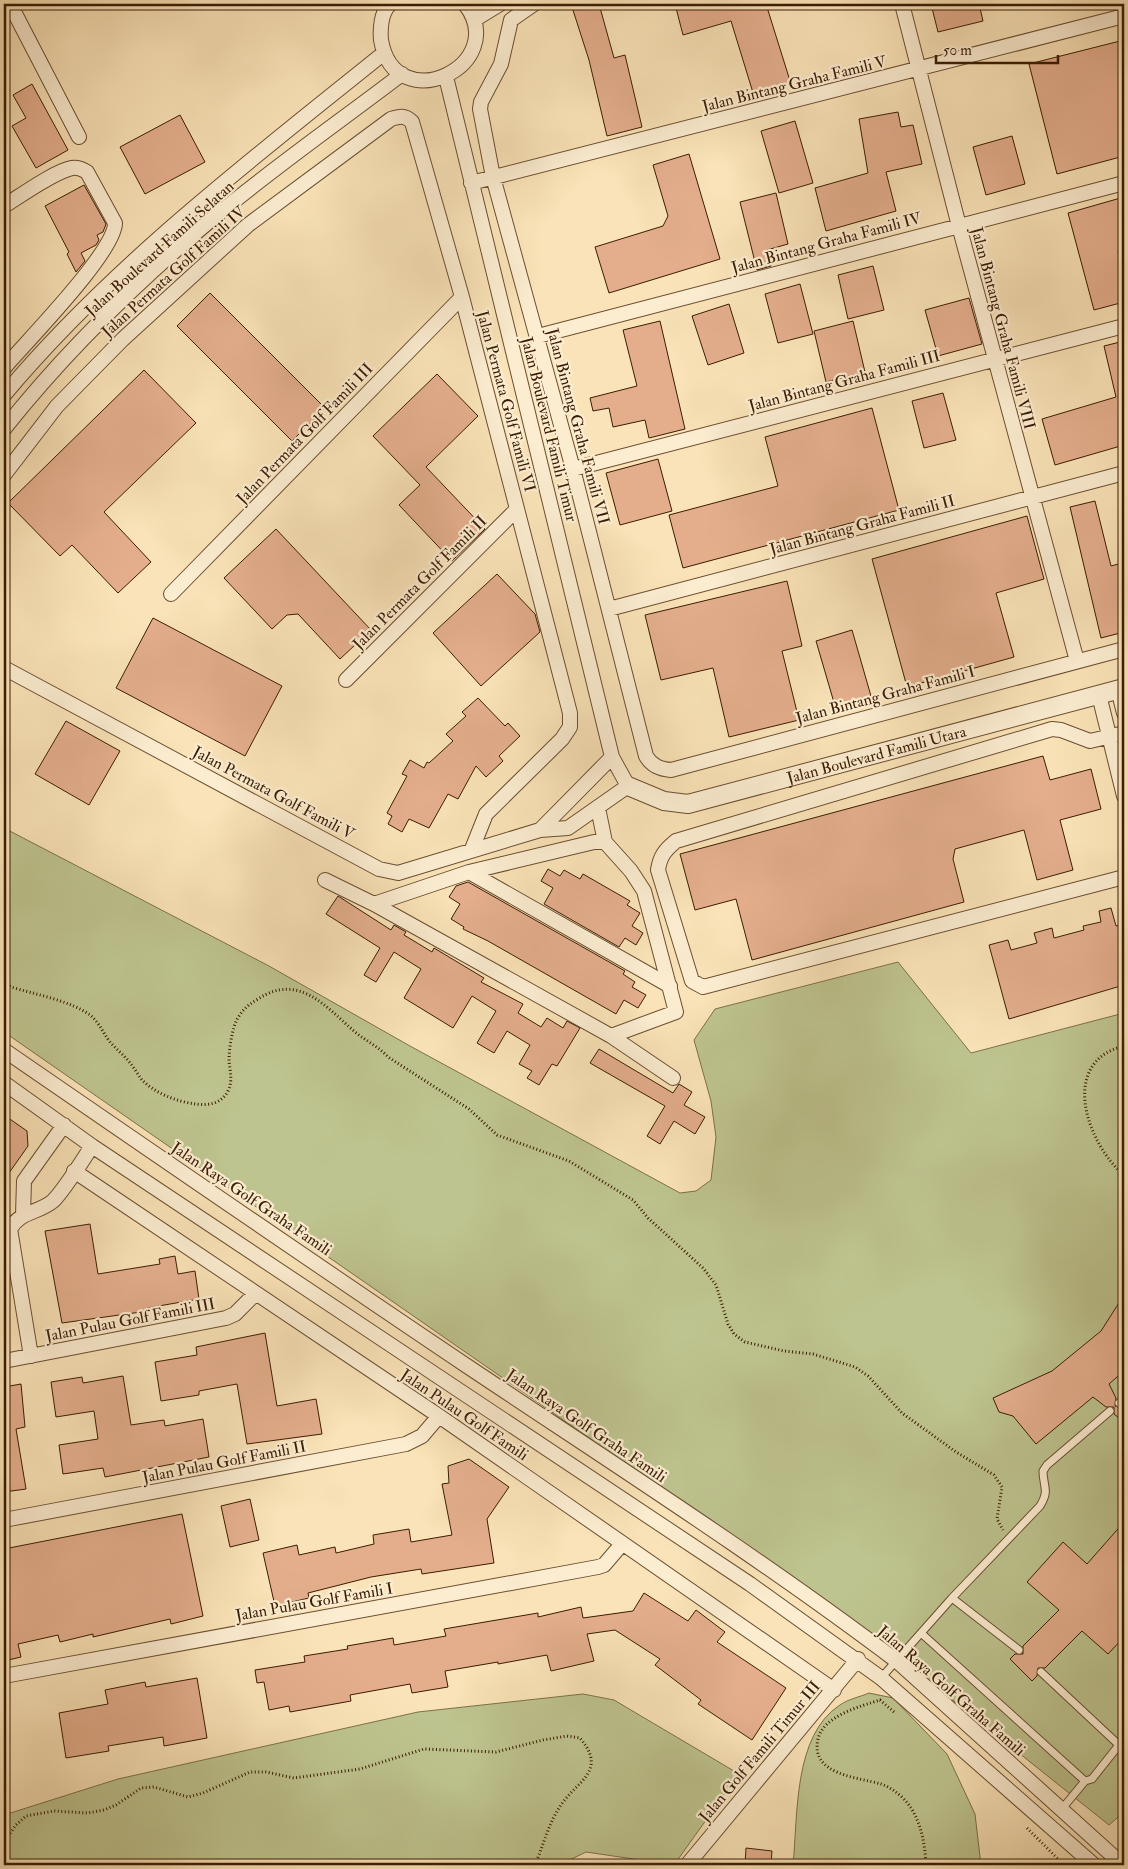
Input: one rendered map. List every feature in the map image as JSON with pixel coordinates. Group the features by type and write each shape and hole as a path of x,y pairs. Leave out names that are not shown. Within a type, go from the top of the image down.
{"street":[{"path":"10,4 79,137"},
{"path":"390,4 380,29 384,53 391,65 402,74 424,81 446,77 460,68 470,54 475,37 474,20 465,4"},
{"path":"474,20 500,4"},
{"name":"Jalan Bintang Graha Famili VII","path":"534,4 511,20 501,64 486,92 480,110 493,177 538,336 646,756 655,766"},
{"name":"Jalan Bintang Graha Famili VIII","path":"902,4 994,359 1077,660"},
{"name":"Jalan Bintang Graha Famili V","path":"472,183 1124,16"},
{"name":"Jalan Boulevard Famili Selatan","path":"4,394 32,361 189,211 384,53"},
{"name":"Jalan Boulevard Famili Selatan","path":"4,429 41,382 95,328 212,219 402,74"},
{"name":"Jalan Boulevard Famili Timur","path":"446,77 612,757 628,786"},
{"name":"Jalan Permata Golf Famili VI","path":"391,119 404,117 412,122 462,297 570,713 570,727 562,739 486,814 472,849"},
{"name":"Jalan Permata Golf Famili IV","path":"4,475 57,406 123,339 248,225 391,119"},
{"name":"Jalan Boulevard Famili Selatan","path":"4,206 56,174 72,168 80,168 86,172 115,223 115,230 99,257 4,368"},
{"name":"Jalan Bintang Graha Famili IV","path":"538,336 1124,183"},
{"name":"Jalan Permata Golf Famili III","path":"171,594 462,297"},
{"name":"Jalan Bintang Graha Famili III","path":"573,469 1124,326"},
{"name":"Jalan Bintang Graha Famili II","path":"609,609 1124,473"},
{"name":"Jalan Permata Golf Famili II","path":"346,680 517,509"},
{"name":"Jalan Bintang Graha Famili I","path":"655,766 671,770 1077,660 1124,649"},
{"name":"Jalan Permata Golf Famili V","path":"4,668 379,869 398,873 472,849 540,830 564,830 628,786"},
{"path":"1121,689 1124,712"},
{"name":"Jalan Boulevard Famili Utara","path":"628,786 664,801 688,804 1121,689"},
{"path":"1099,695 1124,796"},
{"path":"1124,734 1090,741 1052,728 676,841 665,850 659,861 658,870 692,980 703,986 1124,877"},
{"name":"Jalan Permata Golf Famili V","path":"540,830 612,757"},
{"path":"598,808 605,842 631,871 644,891 676,1012 611,1036"},
{"path":"374,904 469,872 579,844 605,842"},
{"path":"469,872 670,986"},
{"path":"325,880 374,904 611,1036 673,1078"},
{"name":"Jalan Raya Golf Graha Famili","path":"4,1050 417,1332 766,1566 898,1662 1123,1865"},
{"path":"4,1083 92,1146 750,1584 858,1659 1094,1865"},
{"path":"23,1215 24,1181 64,1126"},
{"path":"31,1356 10,1229 15,1221 23,1215 52,1202 92,1146"},
{"name":"Jalan Pulau Golf Famili","path":"74,1171 439,1416 834,1690"},
{"name":"Jalan Pulau Golf Famili III","path":"4,1361 226,1318 235,1314 255,1294"},
{"name":"Jalan Pulau Golf Famili II","path":"4,1520 406,1444 422,1436 439,1416"},
{"name":"Jalan Pulau Golf Famili I","path":"4,1676 598,1567 609,1560 622,1544"},
{"path":"750,1584 766,1566"},
{"name":"Jalan Golf Famili Timur III","path":"687,1865 858,1659"},
{"path":"1048,1824 1061,1810"},
{"path":"1060,1835 1073,1820"}],"lane":[{"path":"881,1678 898,1662 952,1598 1009,1539 1045,1498 1047,1487 1043,1471 1047,1465 1110,1411"},
{"path":"952,1598 1019,1650"},
{"path":"921,1633 1085,1781"},
{"path":"1041,1672 1123,1745 1092,1779 1085,1781 1061,1810"}],"path":[{"path":"4,982 11,987 76,1008 90,1015 110,1041 131,1063 140,1078 152,1088 168,1096 202,1105 210,1105 223,1099 229,1090 232,1080 229,1060 234,1028 239,1015 248,1005 274,991 287,989 314,997 332,1010 355,1032 379,1047 388,1056 468,1109 497,1135 569,1161 633,1200 648,1218 703,1268 716,1284 728,1324 734,1334 745,1342 784,1351 813,1354 855,1367 868,1376 902,1413 956,1452 994,1475 1002,1487 997,1519 1009,1539"},
{"path":"1124,1046 1100,1056 1084,1084 1085,1101 1093,1130 1103,1153 1124,1176"},
{"path":"895,1712 880,1700 847,1711 831,1721 819,1736 817,1747 826,1767 842,1775 893,1789 905,1800 913,1810 920,1828 926,1865"},
{"path":"4,1842 16,1825 26,1816 54,1811 88,1813 104,1810 116,1806 140,1788 154,1788 188,1797 203,1793 250,1772 266,1772 294,1778 360,1769 424,1748 496,1752 543,1740 567,1736 580,1738 590,1755 589,1772 582,1783 560,1806 535,1865"},
{"path":"1025,1826 1063,1864 1067,1865"}],"green space":[{"path":"4,828 269,966 410,1046 680,1193 696,1191 711,1180 716,1137 711,1101 694,1040 715,1009 898,962 971,1053 1124,1013 1124,1812 1109,1825 905,1662 781,1571 4,1032"},
{"path":"869,1693 893,1698 947,1754 975,1814 981,1865 793,1865 801,1778 806,1756 814,1736 825,1718 840,1705"},
{"path":"583,1694 614,1700 739,1774 674,1865 586,1852 559,1865 4,1865 4,1815 118,1779 418,1712"}],"building":[{"path":"571,4 599,4 614,58 625,55 642,127 607,136 589,60"},
{"path":"675,4 766,4 791,84 754,96 731,21 683,35"},
{"path":"931,4 979,4 983,21 938,32"},
{"path":"1124,40 1124,156 1057,174 1029,64"},
{"path":"32,84 68,150 36,168 12,126 26,118 13,95"},
{"path":"898,112 901,127 913,125 922,164 886,172 896,211 826,231 815,188 868,173 859,119"},
{"path":"180,115 205,162 145,194 120,147"},
{"path":"795,121 813,183 779,193 761,131"},
{"path":"1012,136 1025,184 986,195 973,147"},
{"path":"689,154 720,259 609,293 595,247 663,226 668,216 653,165"},
{"path":"84,185 106,224 103,232 97,235 99,240 96,245 81,253 85,261 76,272 67,254 69,252 45,206"},
{"path":"776,193 788,244 767,250 771,266 757,270 740,202"},
{"path":"1124,197 1124,249 1118,251 1124,274 1124,302 1094,310 1068,213"},
{"path":"873,266 884,310 848,319 838,275"},
{"path":"800,284 813,334 778,343 765,294"},
{"path":"210,293 325,408 292,441 177,326"},
{"path":"969,298 982,344 938,356 925,310"},
{"path":"729,304 744,353 708,365 692,316"},
{"path":"660,321 685,429 649,438 645,420 613,427 609,408 593,411 590,398 637,386 623,330"},
{"path":"853,321 865,372 826,382 814,331"},
{"path":"1124,341 1124,408 1120,408 1124,423 1124,445 1055,465 1042,419 1116,397 1104,346"},
{"path":"144,370 196,423 104,512 151,562 118,593 72,545 60,556 8,503"},
{"path":"437,374 478,416 426,467 485,529 452,561 399,505 420,485 373,436"},
{"path":"943,393 956,440 924,448 912,401"},
{"path":"872,408 899,510 683,568 669,515 778,486 765,437"},
{"path":"658,459 672,511 620,525 606,473"},
{"path":"1095,501 1111,566 1122,563 1124,573 1124,632 1101,638 1070,507"},
{"path":"1027,516 1044,579 996,593 1014,657 907,687 872,559"},
{"path":"276,529 371,630 340,659 298,614 287,615 272,629 224,578"},
{"path":"497,574 535,614 540,632 481,686 433,633"},
{"path":"787,581 802,646 782,651 799,720 729,737 713,668 661,680 645,615"},
{"path":"153,618 282,686 245,756 116,688"},
{"path":"852,630 871,696 835,706 816,641"},
{"path":"478,698 505,726 508,723 520,736 499,756 503,761 486,777 476,766 458,799 448,794 429,828 409,819 402,832 388,824 392,816 387,813 407,776 402,774 410,760 424,768 427,762 429,763 453,741 446,734 466,716 462,712"},
{"path":"66,721 120,751 89,805 35,774"},
{"path":"1043,756 1050,780 1091,769 1101,809 1060,820 1073,870 1037,880 1024,830 955,849 953,859 964,902 752,960 736,899 695,910 680,854"},
{"path":"548,869 560,876 564,870 580,879 583,874 630,901 627,905 640,913 632,926 643,933 636,945 625,938 619,947 544,904 553,888 541,881"},
{"path":"468,882 625,971 623,974 635,982 632,987 646,995 638,1008 624,1000 616,1014 488,941 463,929 464,927 451,919 460,904 449,897 456,886"},
{"path":"338,896 391,930 394,925 406,932 404,935 432,952 434,948 484,978 481,982 523,1004 518,1013 541,1027 547,1018 563,1028 567,1021 580,1028 557,1066 552,1064 539,1085 527,1078 532,1071 519,1064 530,1045 507,1031 494,1053 477,1043 496,1011 472,996 453,1028 404,998 421,969 394,952 376,982 364,975 380,948 326,914"},
{"path":"1111,908 1116,926 1124,924 1124,985 1009,1019 989,945 1008,940 1011,950 1037,943 1034,933 1052,928 1054,938 1084,930 1083,926 1101,922 1099,911"},
{"path":"599,1049 673,1093 679,1084 692,1092 684,1105 705,1117 695,1134 674,1121 660,1144 647,1136 665,1106 590,1063"},
{"path":"4,1115 27,1131 28,1146 4,1180"},
{"path":"90,1224 98,1274 160,1264 159,1259 175,1256 178,1274 195,1271 199,1299 147,1308 148,1311 62,1323 45,1231"},
{"path":"1124,1295 1124,1371 1109,1384 1116,1398 1115,1406 1121,1408 1124,1413 1124,1422 1114,1414 1114,1407 1106,1407 1093,1397 1036,1444 1013,1416 999,1412 993,1398 1052,1371 1101,1331"},
{"path":"265,1333 277,1406 316,1399 322,1434 247,1444 237,1384 199,1391 199,1395 161,1401 155,1362 197,1355 196,1347"},
{"path":"123,1376 131,1425 164,1420 165,1426 203,1419 209,1457 105,1477 103,1468 63,1474 59,1445 98,1439 94,1411 56,1417 51,1382 82,1377 83,1383"},
{"path":"21,1384 25,1427 16,1429 26,1489 4,1492 4,1387"},
{"path":"469,1459 509,1487 487,1519 494,1563 422,1574 421,1569 371,1577 308,1593 309,1598 275,1606 263,1553 297,1545 299,1555 335,1547 336,1553 374,1544 373,1535 409,1529 411,1542 452,1535 442,1484 449,1483 448,1466"},
{"path":"250,1499 259,1540 230,1547 221,1506"},
{"path":"182,1514 203,1616 171,1624 170,1619 93,1637 93,1634 60,1642 58,1635 18,1644 21,1657 4,1661 4,1549"},
{"path":"1124,1522 1124,1637 1108,1654 1082,1631 1045,1668 1038,1668 1037,1676 1032,1681 1010,1659 1015,1654 1023,1654 1023,1646 1059,1610 1027,1582 1063,1542 1087,1564"},
{"path":"644,1593 688,1621 696,1610 725,1632 717,1642 786,1688 752,1740 698,1704 701,1700 655,1665 660,1659 615,1630 587,1634 594,1661 551,1671 547,1655 498,1664 498,1662 445,1671 448,1687 412,1693 410,1684 350,1695 351,1701 290,1712 289,1706 269,1710 264,1682 257,1683 255,1670 305,1662 304,1656 348,1649 347,1646 393,1638 394,1645 446,1636 444,1629 538,1613 538,1617 581,1607 583,1618 633,1611"},
{"path":"197,1678 207,1738 164,1746 163,1737 108,1746 109,1751 66,1758 59,1713 108,1704 105,1690 145,1682 146,1687"},
{"path":"746,1848 772,1851 771,1865 745,1865"}]}
